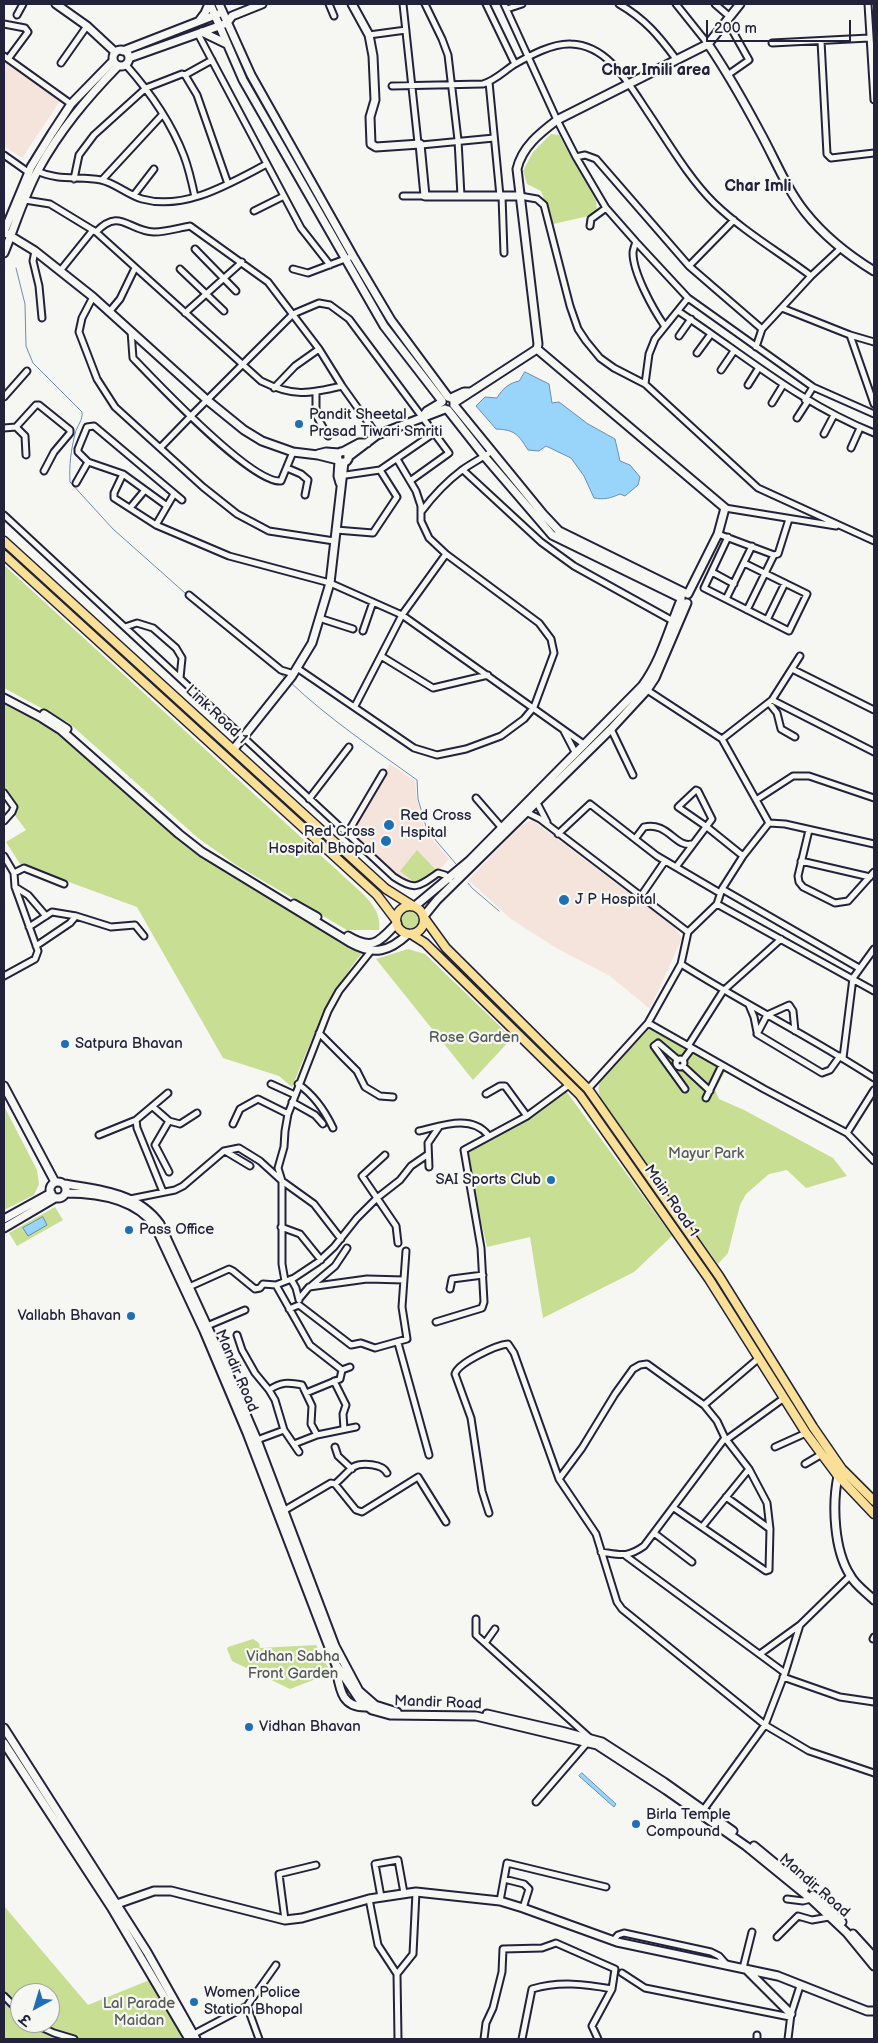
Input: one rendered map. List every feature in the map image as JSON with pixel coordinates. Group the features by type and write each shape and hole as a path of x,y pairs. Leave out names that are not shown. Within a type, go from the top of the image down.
{"main road":[{"name":"Link Road 1","path":"4,542 386,889 420,909 424,918"},
{"name":"Link Road 1","path":"4,555 377,895 401,930 410,934"},
{"path":"396,922 400,910 404,907 414,906"},
{"path":"410,934 421,931 424,918"},
{"name":"Main Road 1","path":"424,918 446,948 588,1089 730,1293 813,1426 838,1462 874,1501"},
{"name":"Main Road 1","path":"410,934 425,943 580,1095 720,1295 806,1433 838,1476 874,1514"}],"street":[{"path":"17,15 23,4"},
{"path":"56,4 88,26 119,51 127,53 128,62 163,114 184,156 195,197"},
{"path":"209,4 235,63 262,113 350,258 427,375 485,457 552,536 684,598"},
{"path":"197,23 209,4"},
{"path":"219,4 223,12 230,19 243,60 350,258"},
{"path":"4,253 6,233 28,172 71,104 115,64 128,62 219,26 262,4"},
{"path":"328,4 334,16"},
{"path":"352,4 369,35 373,56 375,100 370,117 370,142 376,147 494,138"},
{"path":"403,4 425,196"},
{"path":"425,4 446,50 458,140 461,196"},
{"path":"486,4 515,64"},
{"path":"522,4 506,6 557,120 606,208 688,298 813,387 874,414"},
{"path":"619,4 636,14 655,32 676,59"},
{"path":"676,4 708,44 728,74 761,134 782,178 805,212 841,248 874,272"},
{"path":"715,4 728,19 749,60 728,74"},
{"path":"740,4 708,44 557,120 540,132 521,156 517,169 538,349 725,508 842,527"},
{"path":"868,4 874,99"},
{"path":"119,51 223,12"},
{"path":"4,24 25,28 28,32 6,57 71,104"},
{"path":"61,63 88,26"},
{"path":"369,35 406,30"},
{"path":"200,33 227,44"},
{"path":"200,33 212,60 301,228 330,265"},
{"path":"772,43 869,38"},
{"path":"821,41 827,154 832,158 874,153"},
{"path":"392,86 452,86 489,82 515,64 559,44 584,45 592,48 617,68 695,180 714,202 734,220 811,276"},
{"path":"6,233 25,200 37,171 59,134 81,104 115,64 119,51"},
{"path":"74,179 79,155 94,135 146,88 179,74 184,75 212,60"},
{"path":"235,63 243,60"},
{"path":"184,75 197,95 228,184"},
{"path":"489,82 501,196 504,253"},
{"path":"262,113 270,108"},
{"path":"102,180 163,114"},
{"path":"4,155 28,172"},
{"path":"576,157 585,155 596,159 689,266 762,328"},
{"path":"37,171 50,176 102,180 142,199 167,203 195,197 228,184 267,164"},
{"path":"134,196 154,169"},
{"path":"254,211 284,196"},
{"path":"403,196 520,196 537,199 544,205 570,306 581,336 607,363 645,384 758,488 874,541"},
{"path":"25,200 50,204 95,231 261,381 274,388 297,394 342,386"},
{"path":"590,226 591,219 606,208"},
{"path":"60,271 95,231 104,224 115,220 154,232 189,226 268,282 294,314 342,386 378,435"},
{"path":"689,266 734,220"},
{"path":"6,233 35,251 110,311 207,400 244,430 262,441 294,452 342,457 359,443 367,442 378,435 467,396 469,392 538,349"},
{"path":"636,242 633,253 641,283 653,309 664,325"},
{"path":"756,347 762,328 811,276 841,248"},
{"path":"195,249 236,290"},
{"path":"35,251 33,261 39,286 42,318"},
{"path":"293,269 308,273 350,258"},
{"path":"185,313 242,262"},
{"path":"110,311 120,299 135,268"},
{"path":"180,269 224,311"},
{"path":"93,297 82,318 79,332 97,379 115,407 203,487 237,514 269,531 334,541"},
{"path":"645,384 649,354 654,339 688,298"},
{"path":"161,448 294,314 319,303 330,305 342,313 449,453 410,480"},
{"path":"782,308 850,335 874,342"},
{"path":"678,311 783,386 834,415 874,433"},
{"path":"678,336 691,319"},
{"path":"131,331 133,358 191,416 248,467 263,477 276,482 281,481 294,452"},
{"path":"697,353 711,334"},
{"path":"850,335 874,404"},
{"path":"274,388 295,366 319,349"},
{"path":"722,370 734,351"},
{"path":"748,385 758,369"},
{"path":"4,397 28,371"},
{"path":"772,403 783,386"},
{"path":"797,418 813,387"},
{"path":"316,392 316,415 328,436"},
{"path":"448,403 492,451 559,531 684,598"},
{"path":"4,429 16,427 36,405 39,405 70,430 70,433 54,452 44,471"},
{"path":"824,434 834,415"},
{"path":"167,506 123,474 88,462 78,452 87,427 91,426 182,500"},
{"path":"16,427 24,436 26,455"},
{"path":"851,448 860,428"},
{"path":"341,478 380,470 434,433"},
{"path":"421,512 432,498 463,470 492,451"},
{"path":"233,750 284,687 312,643 330,583 342,457"},
{"path":"189,595 281,670 294,673 355,706 414,748 436,755 466,749 501,736 524,719 534,707 554,653 551,639 539,624 446,554 429,538 421,521 421,512 416,492 397,459"},
{"path":"76,483 88,462"},
{"path":"287,468 301,474 308,480 305,495"},
{"path":"336,530 373,533 397,497 380,470"},
{"path":"463,470 540,542 574,566 673,621"},
{"path":"123,474 113,496 156,524 229,556 330,583 402,615 585,745"},
{"path":"130,508 145,490"},
{"path":"156,524 174,494"},
{"path":"535,800 611,729 645,688 673,621 718,534 725,508"},
{"path":"4,516 394,877 407,886 418,886 438,873 445,875 451,882"},
{"path":"747,610 774,555 778,554 789,519"},
{"path":"718,534 774,555"},
{"path":"728,537 704,588 789,631 807,594 744,563"},
{"path":"726,600 752,546"},
{"path":"355,706 402,615 446,554"},
{"path":"712,572 734,584"},
{"path":"767,620 785,583"},
{"path":"414,906 451,882 524,812 585,745 655,678 684,598"},
{"path":"363,631 374,602"},
{"path":"320,618 353,629"},
{"path":"125,627 137,623 153,628 176,648 182,658 180,678"},
{"path":"381,656 433,688 488,675"},
{"path":"722,739 770,701 800,656"},
{"path":"792,669 874,710"},
{"path":"645,688 722,739 769,823"},
{"path":"4,693 52,718 68,729 198,844 353,939 366,944 376,943 396,922"},
{"path":"4,698 62,730 178,834 202,852 357,947 371,951 390,947 410,934"},
{"path":"770,701 777,713 781,729 795,737"},
{"path":"770,701 874,752"},
{"path":"611,729 633,775"},
{"path":"564,730 576,755"},
{"path":"309,799 349,747"},
{"path":"347,834 383,773"},
{"path":"756,800 793,776 809,776 874,798"},
{"path":"676,867 691,844 707,827 712,819 698,790 696,790 678,807 707,827 743,856"},
{"path":"4,793 14,807 4,821"},
{"path":"476,798 502,828"},
{"path":"535,800 550,827"},
{"path":"558,834 590,804 665,861 859,968"},
{"path":"424,918 451,882 502,828 524,812"},
{"path":"524,812 537,817 688,932"},
{"path":"769,823 785,824 872,844 874,837"},
{"path":"588,1089 648,1023 681,964 688,932 717,904 721,891 743,856 769,823"},
{"path":"635,839 644,827 658,826 685,844 691,844"},
{"path":"808,830 798,876 803,887 836,903 848,901 872,875"},
{"path":"4,856 14,874 15,888 38,951 35,959 4,976"},
{"path":"641,896 665,861"},
{"path":"801,861 872,875"},
{"path":"14,874 24,868 64,884"},
{"path":"15,888 28,895 46,916"},
{"path":"717,904 874,991"},
{"path":"29,927 52,912 76,916 111,927 135,925 144,936"},
{"path":"36,946 70,923 76,916"},
{"path":"673,1072 681,1063 723,991 781,939"},
{"path":"749,1005 759,1036 822,1073 830,1070 842,1057 853,978 874,949"},
{"path":"371,951 340,991 328,1011 298,1084 288,1114 284,1131 284,1147 278,1168 282,1180 282,1264 288,1280 296,1288 299,1302 350,1345 361,1343 375,1348 398,1343 408,1338 402,1307 406,1251"},
{"path":"681,964 723,991 842,1057 874,1078"},
{"path":"757,1032 767,1015 789,1005 792,1006 795,1031"},
{"path":"648,1023 847,1133 874,1161"},
{"path":"319,1033 357,1071 367,1088 380,1096 393,1096"},
{"path":"685,1089 654,1046 658,1043 710,1091"},
{"path":"706,1098 722,1065"},
{"path":"271,1084 295,1094"},
{"path":"298,1084 309,1092 321,1107 333,1128"},
{"path":"436,1322 482,1308 484,1302 476,1213 463,1153 466,1147 527,1116 569,1084"},
{"path":"4,1086 55,1182 64,1184 66,1193 61,1198 53,1195 4,1219"},
{"path":"486,1094 500,1086 505,1086 527,1116"},
{"path":"847,1133 874,1090"},
{"path":"99,1135 136,1120 168,1093"},
{"path":"233,1124 240,1109 258,1099 288,1114"},
{"path":"292,1102 315,1115 322,1124"},
{"path":"153,1107 169,1122 180,1124 197,1113"},
{"path":"136,1120 137,1128 163,1192"},
{"path":"169,1122 155,1145 169,1172"},
{"path":"419,1131 439,1126 466,1123 484,1129 488,1135"},
{"path":"429,1167 428,1143 439,1126"},
{"path":"130,1200 175,1190 184,1186 224,1151 239,1148 260,1161 314,1204 341,1239"},
{"path":"224,1151 250,1166"},
{"path":"385,1155 362,1176 396,1226 398,1243"},
{"path":"189,1287 229,1269 255,1288 260,1288 266,1284 276,1285 288,1280 321,1260 377,1198 400,1180 411,1166 427,1155"},
{"path":"53,1195 50,1187 55,1182"},
{"name":"Mandir Road","path":"64,1184 102,1190 130,1200 144,1208 157,1220 207,1326 335,1663 355,1696 367,1707 390,1716 476,1716 589,1741 602,1742 704,1809 761,1852 822,1903 874,1957"},
{"name":"Mandir Road","path":"66,1193 84,1193 107,1197 133,1207 152,1222 257,1440 335,1646 357,1688 372,1703 392,1712 475,1711 589,1741 597,1745 746,1846 811,1899 847,1933 874,1966"},
{"path":"4,1228 53,1195"},
{"path":"282,1227 300,1234 321,1260"},
{"path":"289,1308 299,1302 310,1287 335,1266 347,1248"},
{"path":"450,1289 450,1282 452,1280 483,1275"},
{"path":"310,1287 367,1279 404,1280"},
{"path":"276,1285 310,1345 342,1370"},
{"path":"720,1295 730,1293"},
{"path":"207,1326 245,1310"},
{"path":"237,1335 242,1350 255,1373 275,1400 284,1430 298,1452"},
{"path":"398,1343 429,1455"},
{"path":"489,1513 482,1491 472,1418 455,1374 458,1367 469,1360 505,1344 510,1346 514,1353 559,1479 596,1534 618,1602 627,1615 765,1725 809,1751 874,1773"},
{"path":"704,1405 759,1358"},
{"path":"559,1479 582,1448 615,1394 637,1366 647,1364 704,1405 718,1421 726,1439 748,1468 766,1503 770,1529 770,1567 766,1571 674,1508"},
{"path":"342,1370 350,1367"},
{"path":"306,1393 342,1378 342,1370"},
{"path":"334,1381 346,1405 343,1414 344,1429"},
{"path":"269,1390 279,1383 288,1382 302,1385 312,1406 310,1424 317,1435"},
{"path":"626,1556 644,1546 726,1439 784,1398"},
{"path":"294,1444 317,1435 356,1427"},
{"path":"257,1440 284,1430"},
{"path":"775,1446 806,1433"},
{"path":"335,1447 338,1456 352,1469"},
{"path":"805,1464 822,1454"},
{"path":"285,1510 331,1483 335,1484 352,1469 362,1465 379,1466 385,1469 387,1473"},
{"path":"702,1527 748,1468"},
{"path":"838,1476 834,1514 836,1533 850,1576 874,1600"},
{"path":"335,1484 356,1510 362,1512 418,1477 446,1522"},
{"path":"726,1497 770,1529"},
{"path":"654,1533 692,1562"},
{"path":"601,1552 626,1556 760,1654 784,1675 840,1697 874,1702"},
{"path":"760,1654 800,1625 850,1576"},
{"path":"476,1619 476,1635 589,1741 536,1802"},
{"path":"704,1809 765,1725 800,1625"},
{"path":"485,1643 495,1629"},
{"path":"4,1728 147,1952 193,2038"},
{"path":"4,1743 193,2038"},
{"path":"381,1897 375,1864 398,1860 404,1893"},
{"path":"500,1901 507,1863 606,1887"},
{"path":"285,1920 279,1874 316,1865"},
{"path":"504,1879 524,1884 529,1889 523,1908"},
{"path":"117,1904 154,1891 171,1891 285,1920 302,1918 369,1899 404,1893 416,1892 500,1901 613,1941 778,1976 867,2011 874,2011"},
{"path":"397,1974 413,1954 416,1892"},
{"path":"369,1899 378,1945 397,1974 398,2039"},
{"path":"787,1899 803,1901 811,1899"},
{"path":"777,1937 798,1916 812,1920 830,1917"},
{"path":"613,1941 624,1932 711,1952 719,1956 727,1965"},
{"path":"744,1969 752,1932"},
{"path":"484,2039 486,2023 493,2008 502,1972 503,1949 542,1948 556,1943 615,1969 612,1989 592,2026 598,2039"},
{"path":"193,2038 247,2006 276,1966"},
{"path":"744,1969 791,2015"},
{"path":"622,1973 645,1988 791,2015"},
{"path":"522,2039 532,1989 546,1985 582,1983 612,1989"},
{"path":"788,2039 791,2015 800,1986"},
{"path":"247,2006 259,2039"},
{"path":"54,2033 74,2039"}],"shaded area":[{"path":"4,60 60,101 22,158 4,146"},
{"name":"Red Cross Hspital","path":"390,764 415,781 417,800 425,830 449,859 439,870 418,883 408,884 395,877 349,834"},
{"name":"J P Hospital","path":"532,820 674,927 682,938 650,1009 610,976 558,949 511,919 468,880 522,825"}],"green space":[{"path":"551,134 559,135 596,200 597,210 593,215 553,224 541,191 527,184 523,171 533,152"},
{"path":"4,565 364,895 376,911 379,920 379,930 347,930 236,865 198,838 69,723 4,688"},
{"path":"4,704 41,722 90,759 195,852 302,919 364,951 341,983 322,1016 292,1087 279,1076 223,1058 137,907 20,864 6,842 26,830 4,801"},
{"path":"417,850 435,869 415,883 400,871"},
{"path":"411,909 419,912 422,920 419,928 411,931 403,928 400,920 403,912"},
{"name":"Rose Garden","path":"408,949 425,954 512,1038 473,1080 376,959"},
{"name":"Mayur Park","path":"649,1029 726,1070 715,1090 719,1099 744,1110 833,1158 847,1176 806,1188 787,1170 769,1174 746,1194 740,1205 728,1253 718,1264 603,1104 600,1096 600,1081"},
{"name":"SAI Sports Club","path":"560,1088 566,1091 672,1236 634,1272 543,1318 530,1237 487,1247 466,1156 471,1147"},
{"path":"4,1106 37,1170 39,1184 34,1195 4,1210"},
{"path":"55,1207 63,1220 17,1246 9,1233"},
{"name":"Vidhan Sabha Front Garden","path":"253,1639 259,1643 260,1648 316,1645 331,1673 290,1689 232,1661 227,1649 228,1647"},
{"name":"Lal Parade Maidan","path":"4,1906 88,2005 152,1979 183,2039 4,2039"}],"water":[{"path":"525,372 549,384 552,403 559,402 588,424 615,439 620,461 630,465 640,477 638,485 625,496 620,494 601,499 594,498 584,476 571,458 546,446 539,451 528,450 512,432 496,429 476,406 485,397 497,398 506,387 519,381"},
{"path":"43,1217 47,1225 28,1236 23,1228"},
{"path":"582,1773 616,1804 614,1807 579,1776"}],"waterway":[{"path":"16,268 25,304 26,346 33,363 82,412 82,418 72,446 70,482 113,529 203,609"},
{"path":"264,659 285,678"},
{"path":"290,682 336,721 417,780 418,799 427,830 456,864"},
{"path":"468,883 499,911"}],"place":[{"name":"Pandit Sheetal Prasad Tiwari Smriti","path":"299,424"},
{"name":"Red Cross Hspital","path":"389,825"},
{"name":"Red Cross Hospital Bhopal","path":"386,841"},
{"name":"J P Hospital","path":"564,900"},
{"name":"Satpura Bhavan","path":"65,1044"},
{"name":"SAI Sports Club","path":"551,1180"},
{"name":"Pass Office","path":"129,1230"},
{"name":"Vallabh Bhavan","path":"131,1316"},
{"name":"Vidhan Bhavan","path":"249,1727"},
{"name":"Birla Temple Compound","path":"636,1824"},
{"name":"Women Police Station Bhopal","path":"194,2002"}],"district":[{"name":"Char Imili area","path":"656,71"},
{"name":"Char Imli","path":"758,187"}]}
